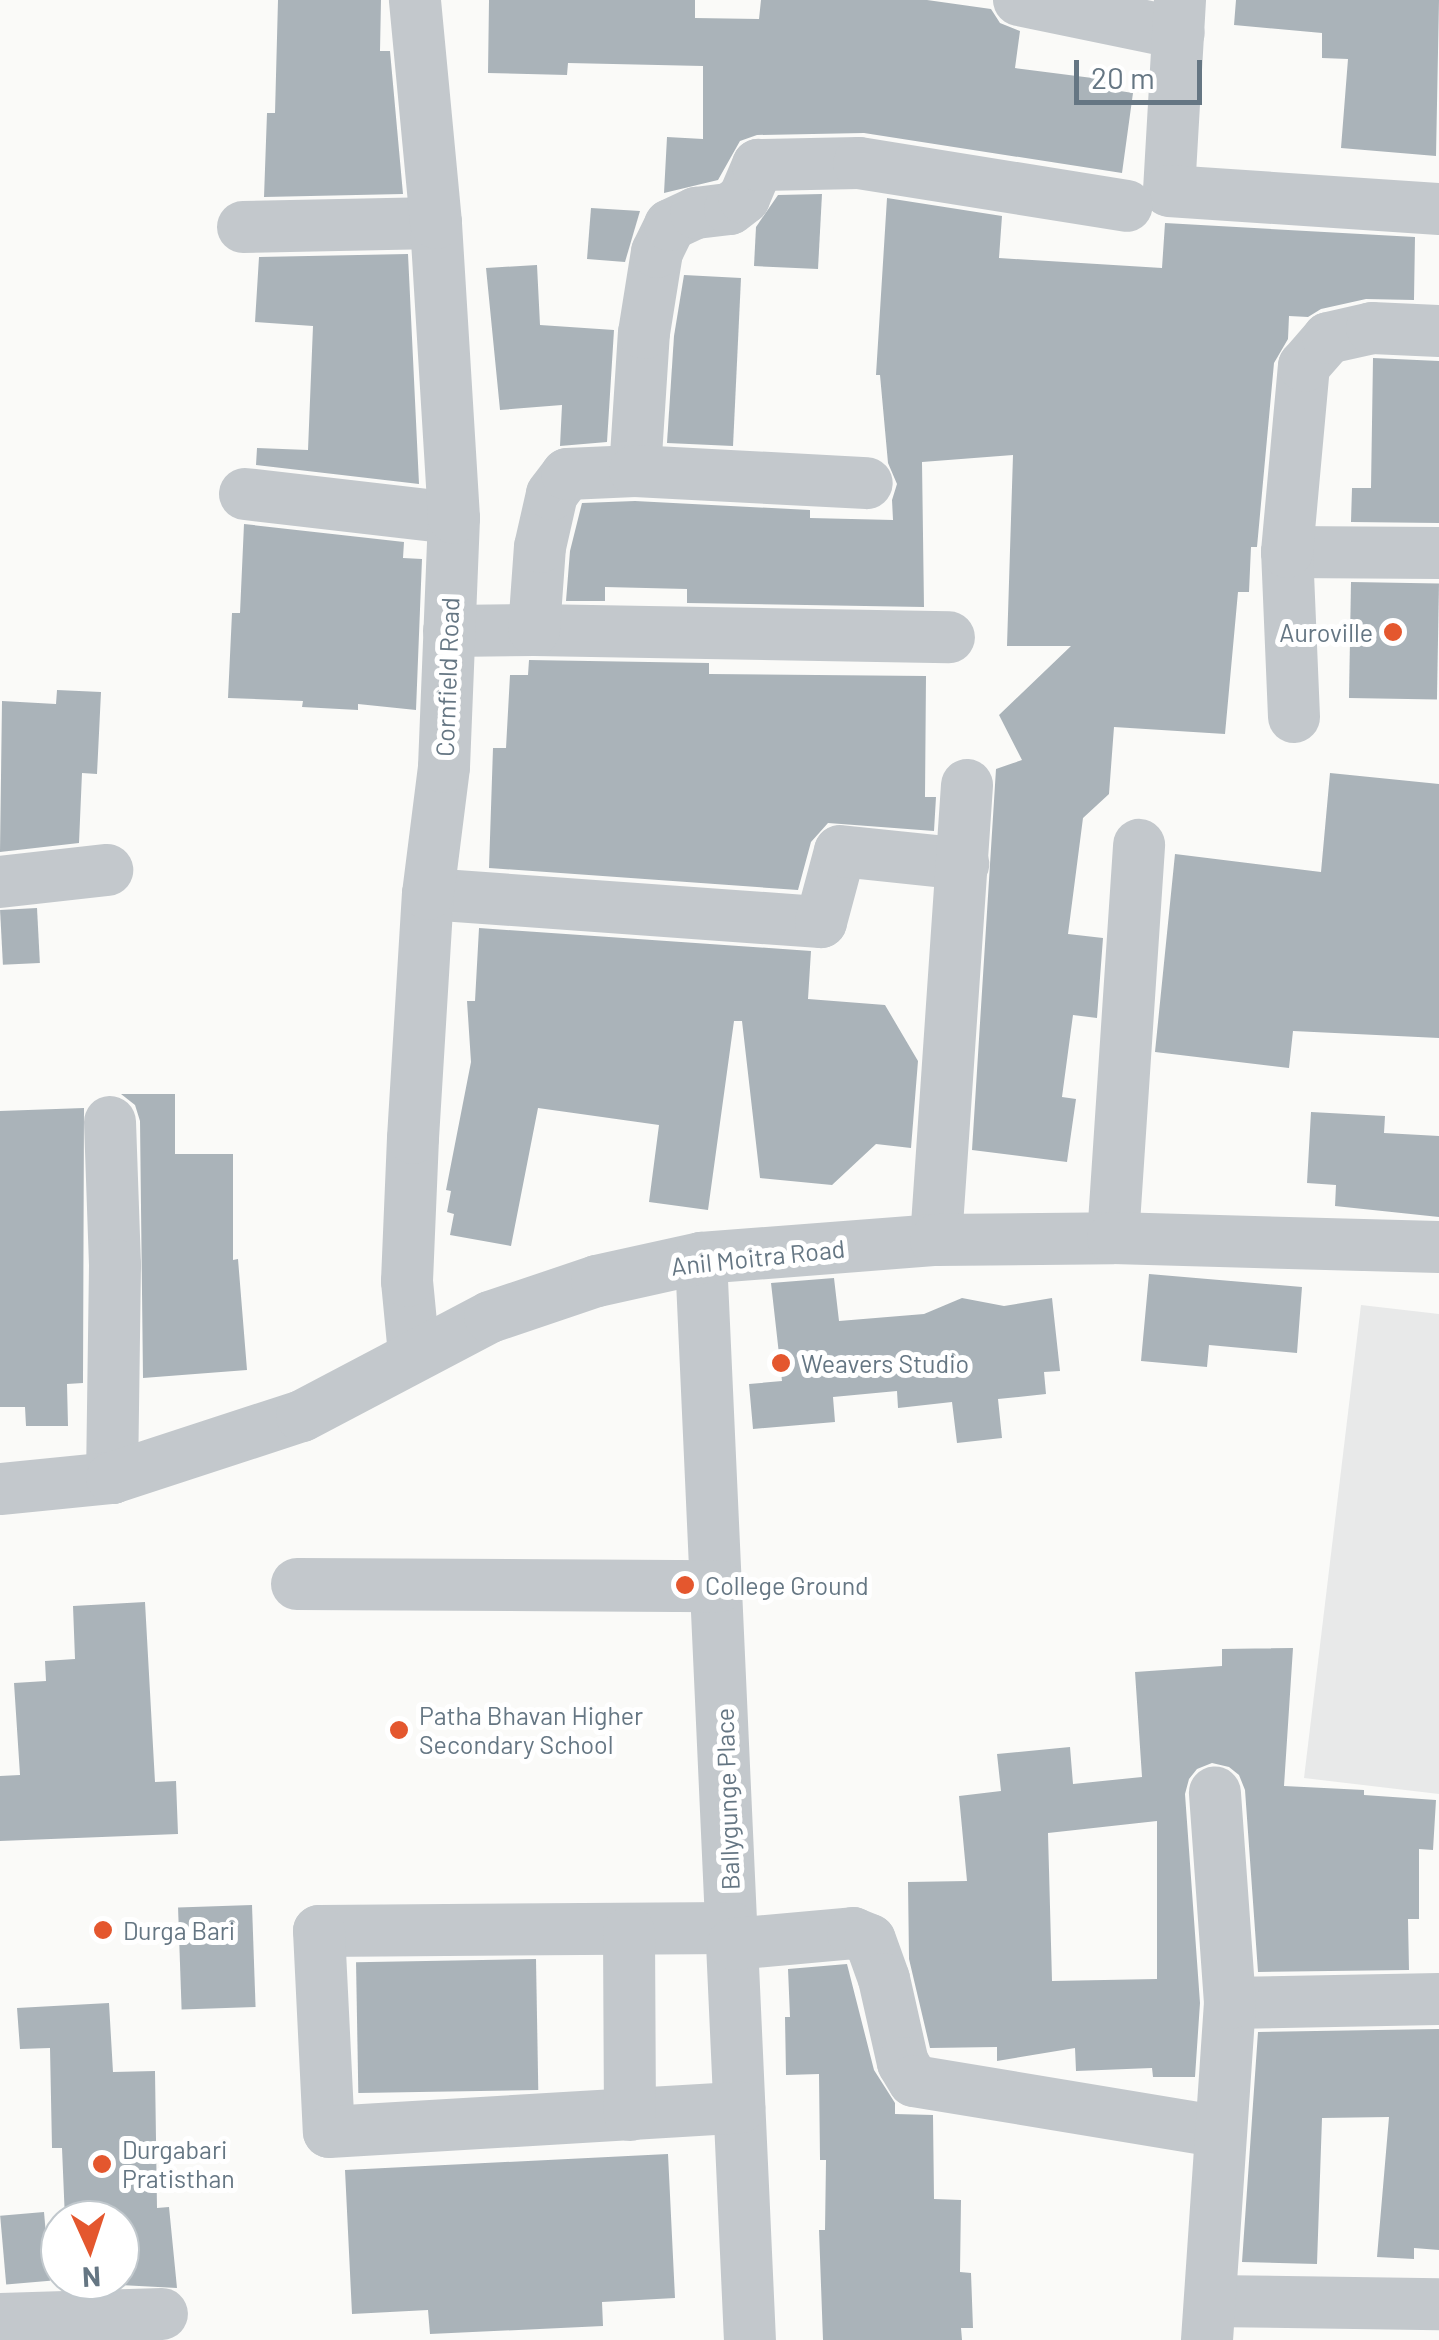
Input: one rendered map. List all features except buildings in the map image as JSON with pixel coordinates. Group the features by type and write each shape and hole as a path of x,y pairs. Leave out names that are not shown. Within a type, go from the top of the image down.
{"street":[{"name":"Cornfield Road","path":"414,0 436,223 454,518 444,767 428,894 407,1280 414,1354"},
{"path":"1020,0 1179,16 1169,191 1439,209"},
{"path":"635,471 644,333 657,252 670,226 696,213 730,209 744,198 758,165 859,163 1128,206"},
{"path":"243,227 436,223"},
{"path":"1294,717 1288,552 1304,366 1328,338 1372,328 1439,330"},
{"path":"534,630 540,547 552,494 567,474 635,471 867,483"},
{"path":"245,494 454,518"},
{"path":"1288,552 1439,553"},
{"path":"449,630 948,637"},
{"path":"936,1240 968,785"},
{"path":"1113,1238 1139,845"},
{"path":"428,894 821,922 840,851 963,864"},
{"path":"0,882 107,870"},
{"path":"110,1122 115,1265 112,1478"},
{"name":"Anil Moitra Road","path":"0,1489 112,1478 302,1416 490,1317 597,1280 701,1258 936,1240 1113,1238 1439,1247"},
{"name":"Ballygunge Place","path":"701,1258 719,1586 750,2340"},
{"path":"297,1584 719,1586"},
{"path":"1215,1793 1230,2003 1221,2132 1216,2329 1439,2304"},
{"path":"739,2108 329,2132 319,1931 732,1936 853,1933 870,1940 884,1979 903,2063 914,2081 1221,2132"},
{"path":"629,1932 630,2114"},
{"path":"1230,2003 1439,1998"},
{"path":"0,2320 162,2314"}],"shaded area":[{"path":"1361,1305 1439,1314 1439,1794 1304,1778"}],"place":[{"name":"Auroville","path":"1393,632"},
{"name":"Weavers Studio","path":"781,1363"},
{"name":"College Ground","path":"685,1585"},
{"name":"Patha Bhavan Higher Secondary School","path":"399,1730"},
{"name":"Durga Bari","path":"103,1930"},
{"name":"Durgabari Pratisthan","path":"102,2164"}]}
